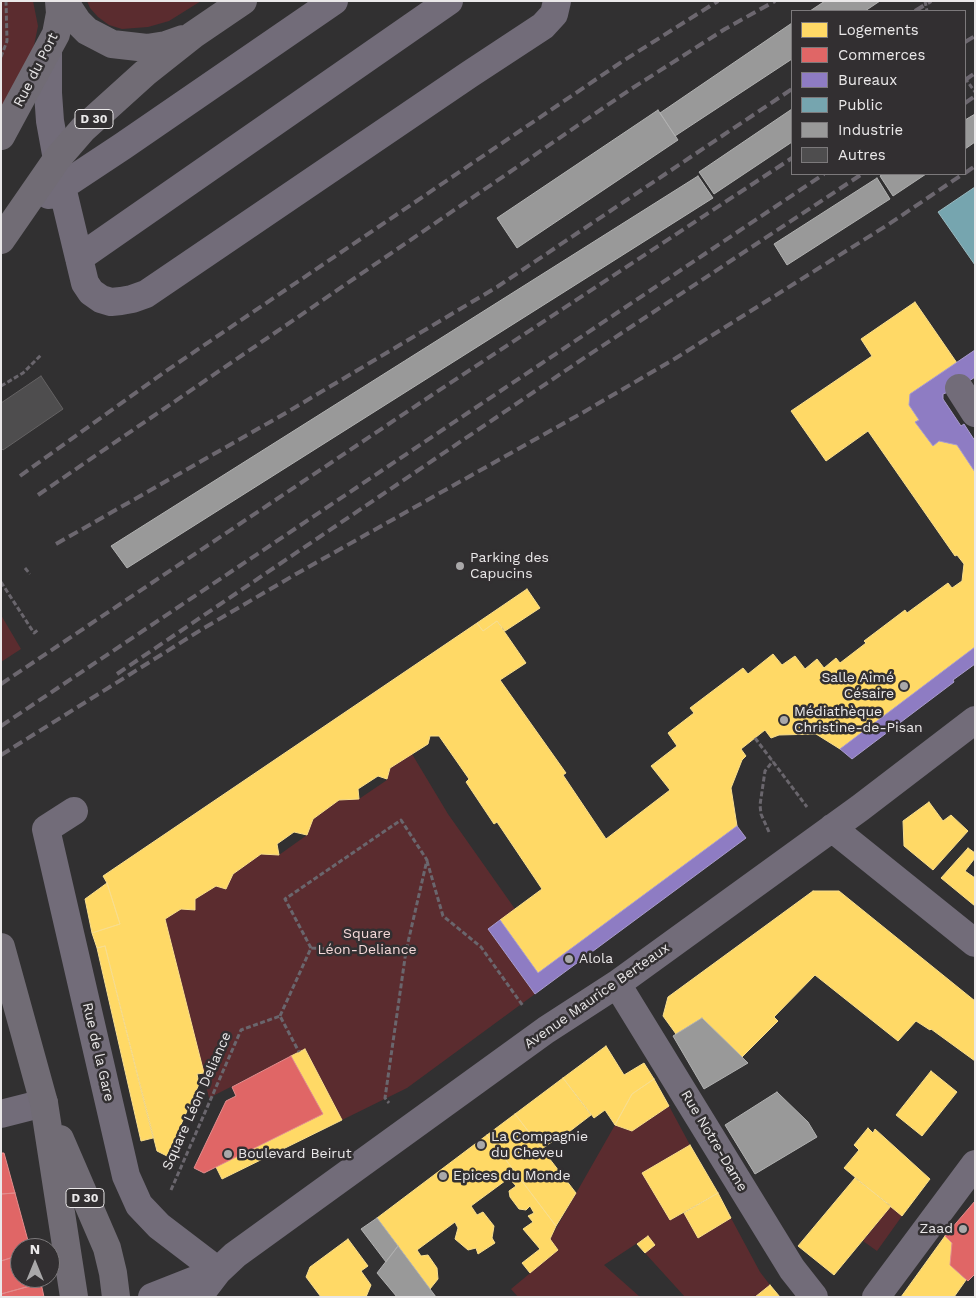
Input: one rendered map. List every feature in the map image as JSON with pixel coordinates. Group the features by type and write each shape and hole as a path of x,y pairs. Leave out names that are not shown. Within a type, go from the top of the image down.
{"main road":[{"name":"Rue du Port","path":"1,136 48,52 56,34 59,22 59,1"},
{"name":"D 30","path":"64,1 78,22 87,31 112,44 147,48 166,45 193,35"},
{"name":"D 30","path":"8,231 57,159 83,129 145,72 193,35 243,1"},
{"name":"D 30","path":"1,948 44,1103 74,1297"},
{"name":"D 30","path":"44,1103 106,1248 113,1273 116,1297"}],"street":[{"path":"8,231 62,187 334,1"},
{"path":"79,258 449,1"},
{"path":"48,52 48,93 57,159 79,258 91,292 101,299 112,302 132,299 146,294 543,26 554,14 557,1"},
{"path":"959,388 975,413"},
{"name":"Avenue Maurice Berteaux","path":"198,1297 218,1271 235,1254 546,1030 617,984 832,828 975,720"},
{"name":"Rue de la Gare","path":"74,811 46,830 126,1176 140,1205 159,1226 218,1271"},
{"path":"832,828 975,943"},
{"name":"Rue Notre-Dame","path":"617,984 792,1269 814,1297"},
{"path":"1,1114 44,1103"},
{"path":"876,1297 975,1164"},
{"name":"Avenue Maurice Berteaux","path":"152,1297 218,1271"}],"path":[{"path":"1,57 7,41 6,1"},
{"path":"966,79 975,92"},
{"path":"1,386 23,372 42,354"},
{"path":"25,568 30,574"},
{"path":"1,582 34,633 38,629"},
{"path":"755,738 807,808"},
{"path":"770,834 760,814 760,805 765,771 773,761"},
{"path":"311,948 285,900 400,820 427,860 443,916 481,947 528,1013"},
{"path":"390,1104 385,1098 406,951 427,860"},
{"path":"311,948 406,951"},
{"path":"299,1052 280,1016 311,948"},
{"name":"Square Léon Deliance","path":"170,1193 241,1030 280,1016"}],"green space":[{"path":"1,1 33,1 38,26 29,70 1,119"},
{"path":"87,1 201,1 169,21 148,27 122,29 109,25 98,17"},
{"path":"1,615 21,649 1,662"},
{"name":"Square Léon-Deliance","path":"412,754 448,814 515,909 488,929 535,994 407,1088 342,1120 305,1049 209,1098 165,919 181,909 195,910 195,899 261,854 279,855 307,835 313,819 339,800 359,799 387,780 390,768"},
{"path":"669,1106 690,1145 642,1173 670,1220 684,1213 698,1237 731,1218 760,1272 770,1285 755,1297 685,1297 645,1253 655,1245 648,1236 604,1265 640,1297 518,1297 511,1289 558,1250 550,1239 615,1125 632,1131"},
{"path":"891,1206 902,1216 877,1251 863,1241"}],"building: Logements":[{"path":"915,302 957,363 910,394 909,405 919,420 915,422 933,446 939,441 957,445 975,472 975,647 840,749 816,734 779,735 771,738 765,730 741,749 746,756 742,760 731,788 737,826 538,973 500,920 542,889 497,822 494,824 466,782 469,779 439,736 430,736 428,744 390,768 387,779 378,776 358,789 359,799 339,800 313,819 307,835 294,832 277,844 279,855 261,854 233,874 226,889 216,886 195,899 195,910 181,909 165,919 204,1073 197,1074 199,1084 167,1156 157,1151 105,946 97,948 92,933 120,924 103,876 477,623 483,631 497,621 526,663 500,680 566,773 563,775 606,839 670,790 651,766 677,746 668,733 694,713 690,708 743,668 748,674 773,654 782,665 795,656 805,669 817,659 824,668 836,658 840,663 866,643 864,641 905,610 907,613 948,583 952,588 962,581 964,564 957,555 955,556 868,431 826,461 791,411 872,356 861,339"},
{"path":"527,589 540,608 505,631 497,621 483,631 477,623"},
{"path":"929,802 943,821 951,815 968,831 933,870 904,846 903,821"},
{"path":"968,848 975,853 975,858 965,871 975,878 975,906 941,878"},
{"path":"107,883 120,924 92,933 85,899"},
{"path":"813,891 839,891 975,1001 975,1061 931,1029 916,1021 898,1041 815,975 774,1017 778,1021 742,1057 702,1018 676,1034 663,1016 668,997"},
{"path":"105,946 153,1138 141,1141 97,948"},
{"path":"606,1046 624,1075 644,1063 654,1079 632,1094 615,1125 605,1110 594,1118 563,1078"},
{"path":"305,1049 342,1120 222,1179 216,1167 323,1114 291,1056"},
{"path":"931,1071 957,1092 922,1136 896,1115"},
{"path":"563,1078 591,1115 561,1138 557,1138 542,1149 515,1114"},
{"path":"654,1079 669,1106 632,1131 615,1125 632,1094"},
{"path":"515,1114 576,1193 556,1226 487,1135"},
{"path":"868,1128 873,1133 875,1129 930,1179 902,1216 844,1168 859,1150 854,1145"},
{"path":"487,1135 556,1226 550,1239 558,1250 530,1273 522,1263 540,1249 523,1229 533,1222 528,1216 534,1213 530,1206 526,1210 519,1209 510,1197 509,1191 516,1186 509,1178 471,1206 477,1215 483,1212 494,1226 492,1238 495,1243 478,1254 476,1248 468,1250 455,1239 458,1228 455,1222 417,1250 421,1256 428,1255 437,1268 438,1279 430,1289 377,1218"},
{"path":"690,1145 718,1193 670,1220 642,1173"},
{"path":"855,1178 891,1206 834,1275 798,1246"},
{"path":"718,1193 731,1218 698,1238 684,1213"},
{"path":"648,1236 655,1245 645,1253 637,1244"},
{"path":"945,1236 952,1243 950,1265 966,1280 954,1297 901,1297"},
{"path":"348,1239 368,1266 361,1271 371,1285 366,1297 321,1297 306,1277 310,1267"},
{"path":"770,1285 780,1297 755,1297"}],"building: Commerces":[{"path":"291,1056 323,1114 204,1173 194,1168 226,1101 236,1096 232,1087"},
{"path":"1,1153 4,1153 15,1193 1,1194"},
{"path":"15,1193 27,1238 10,1238 10,1258 1,1261 1,1194"},
{"path":"975,1201 975,1274 968,1281 950,1265 952,1243 945,1236"},
{"path":"10,1258 10,1288 23,1288 1,1294 1,1261"},
{"path":"23,1288 42,1288 44,1297 1,1297 1,1294"}],"building: Bureaux":[{"path":"975,350 975,377 959,388 943,394 943,399 961,426 964,424 975,441 975,472 957,445 939,441 933,446 915,422 919,420 909,405 910,394"},
{"path":"975,647 975,664 953,680 954,682 852,759 840,749"},
{"path":"737,826 746,838 535,994 488,929 500,920 538,973"}],"building: Public":[{"path":"975,187 975,265 938,212"}],"building: Industrie":[{"path":"825,1 880,1 866,10 812,10"},
{"path":"791,24 791,60 675,136 660,113"},
{"path":"658,110 678,140 517,248 497,218"},
{"path":"791,110 791,143 714,194 699,172"},
{"path":"975,114 975,142 966,148 966,119"},
{"path":"882,175 924,175 893,196 880,176"},
{"path":"698,176 713,198 127,568 111,546"},
{"path":"877,178 890,199 787,265 774,244"},
{"path":"702,1018 748,1063 704,1089 673,1036"},
{"path":"777,1092 808,1122 817,1137 755,1174 725,1125"},
{"path":"377,1218 398,1246 386,1262 361,1229"},
{"path":"398,1246 436,1297 397,1297 377,1273"}],"building: Autres":[{"path":"41,376 63,409 3,450 1,448 1,403"}],"railway":[{"path":"20,476 166,371 623,61 718,1"},
{"path":"38,495 631,89 725,29 775,1"},
{"path":"917,10 931,1"},
{"path":"966,41 975,36"},
{"path":"966,79 975,73"},
{"path":"56,544 284,414 497,287 791,90"},
{"path":"966,102 975,96"},
{"path":"1,684 432,395 791,159"},
{"path":"966,172 975,166"},
{"path":"1,726 823,175"},
{"path":"117,674 587,356 860,175"},
{"path":"1,755 204,628 676,358 889,224 962,175"}],"place":[{"name":"Parking des Capucins","path":"460,566"},
{"name":"Salle Aimé Césaire","path":"904,686"},
{"name":"Médiathèque Christine-de-Pisan","path":"784,720"},
{"name":"Alola","path":"569,959"},
{"name":"La Compagnie du Cheveu","path":"481,1145"},
{"name":"Boulevard Beirut","path":"228,1154"},
{"name":"Epices du Monde","path":"443,1176"},
{"name":"Zaad","path":"963,1229"}]}
